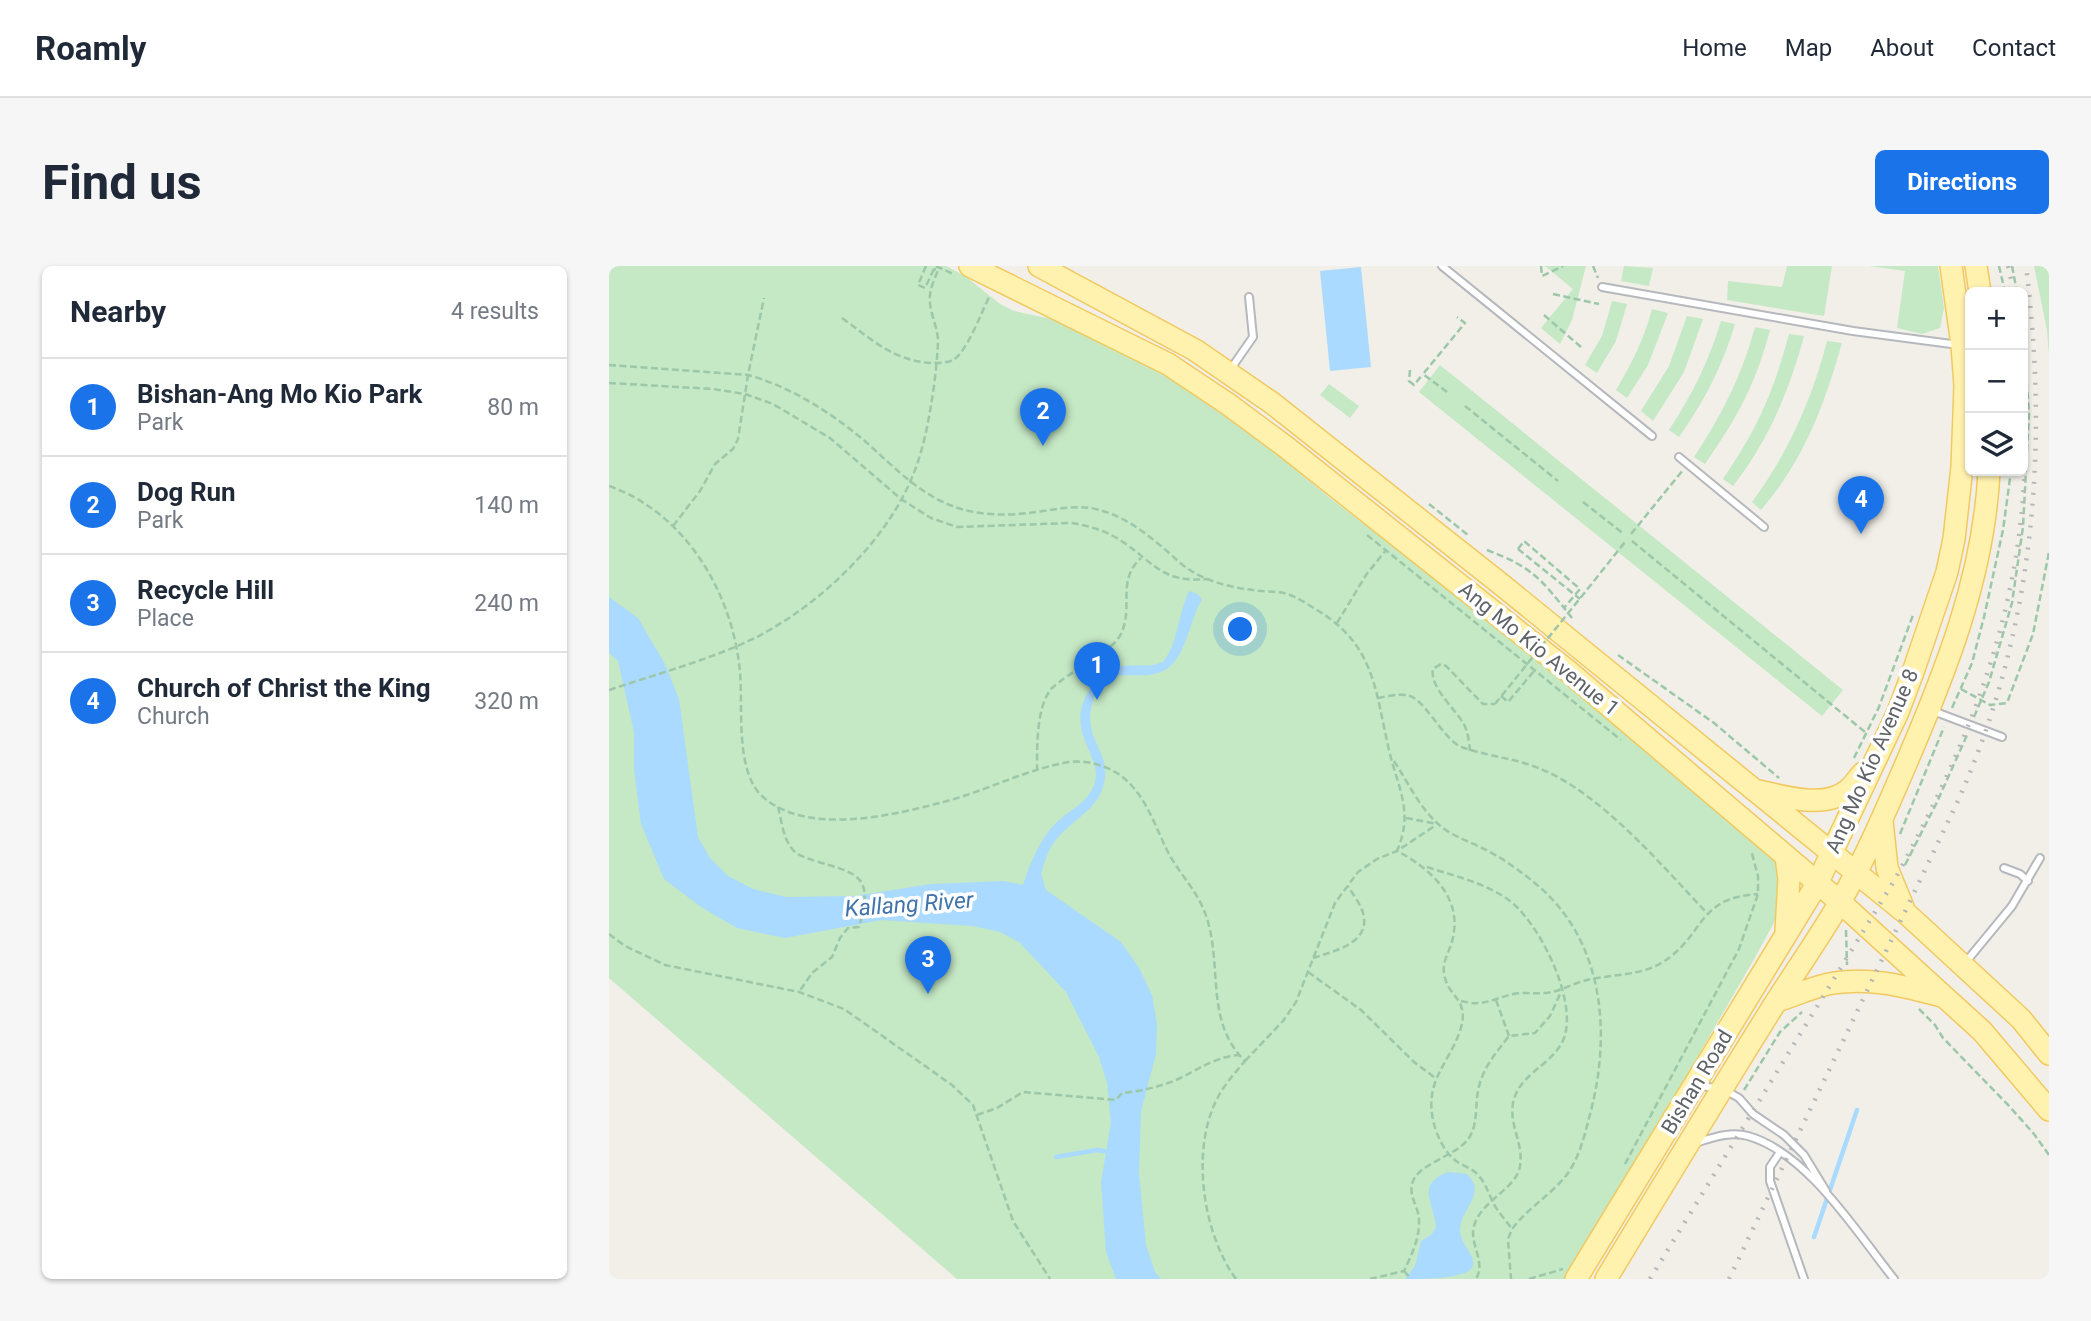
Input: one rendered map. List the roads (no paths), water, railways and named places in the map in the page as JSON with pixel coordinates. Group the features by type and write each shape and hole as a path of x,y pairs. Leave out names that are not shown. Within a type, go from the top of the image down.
{"main road":[{"name":"Ang Mo Kio Avenue 1","path":"1039,266 1195,350 1272,403 1907,914 2021,1019 2049,1054"},
{"name":"Ang Mo Kio Avenue 8","path":"1951,266 1965,340"},
{"path":"1976,266 1979,287"},
{"name":"Ang Mo Kio Avenue 1","path":"964,271 1168,364 1286,447 1391,543 1568,671 1840,902 1946,997 1997,1047 2049,1111"},
{"name":"Ang Mo Kio Avenue 8","path":"1817,884 1913,672 1942,587 1954,539 1964,429 1966,350"},
{"name":"Ang Mo Kio Avenue 8","path":"1840,902 1882,819 1958,634 1970,595 1987,510 1989,476"},
{"path":"1754,790 1796,800 1822,799 1846,792 1875,759"},
{"path":"1882,819 1890,880 1907,914"},
{"path":"1786,857 1789,878 1786,933"},
{"name":"Bishan Road","path":"1576,1279 1817,884"},
{"name":"Bishan Road","path":"1607,1279 1687,1146 1731,1094 1777,1001 1840,902"},
{"path":"1777,1001 1832,984 1848,982 1888,982 1946,997"}],"lane":[{"path":"1443,266 1652,436"},
{"path":"1602,287 1853,331 1965,345"},
{"path":"1229,372 1253,337 1249,297"},
{"path":"1679,457 1764,527"},
{"path":"1929,709 2002,737"},
{"path":"1964,965 2002,920 2040,858"},
{"path":"2004,868 2020,874 2028,881"},
{"path":"1696,1085 1731,1094 1753,1114 1784,1135 1804,1155 1830,1199 1894,1279"},
{"path":"1687,1146 1729,1134 1747,1136 1780,1152 1817,1179"},
{"path":"1780,1152 1770,1167 1769,1174 1804,1279"}],"water":[{"path":"1361,267 1371,367 1330,371 1320,271"},
{"name":"Kallang River","path":"1189,591 1202,599 1185,643 1173,663 1154,674 1109,676 1097,692 1090,722 1105,767 1103,788 1092,806 1053,844 1041,874 1046,890 1121,942 1139,968 1152,995 1157,1024 1156,1054 1141,1111 1139,1173 1146,1245 1155,1272 1161,1279 1116,1279 1106,1252 1101,1182 1111,1123 1107,1083 1099,1057 1066,992 1019,942 1000,932 973,926 881,920 785,938 737,928 701,907 664,879 641,824 634,770 634,732 618,661 609,653 609,597 638,618 665,664 679,699 698,837 710,858 728,876 753,889 786,897 855,896 931,884 1004,881 1023,885 1045,836 1087,797 1094,785 1094,765 1080,720 1088,692 1100,676 1110,669 1163,662 1172,647"},
{"path":"1448,1172 1467,1174 1475,1188 1460,1228 1473,1266 1469,1271 1455,1276 1405,1279 1415,1266 1421,1241 1432,1234 1436,1227 1429,1189 1438,1177"}],"waterway":[{"path":"1814,1237 1857,1110"},
{"path":"1056,1157 1097,1150 1109,1152"}],"railway":[{"path":"2008,266 2013,287"},
{"path":"1729,1279 1957,803 1983,738 2003,673 2019,607 2035,472 2033,335 2026,266"},
{"path":"1650,1279 1894,881 1945,780 1986,678 2013,572 2021,517 2026,413"}],"place":[{"name":"Dog Run","path":"1043,446"},
{"name":"Church of Christ the King","path":"1861,534"},
{"name":"Bishan-Ang Mo Kio Park","path":"1097,700"},
{"name":"Recycle Hill","path":"928,994"}]}
